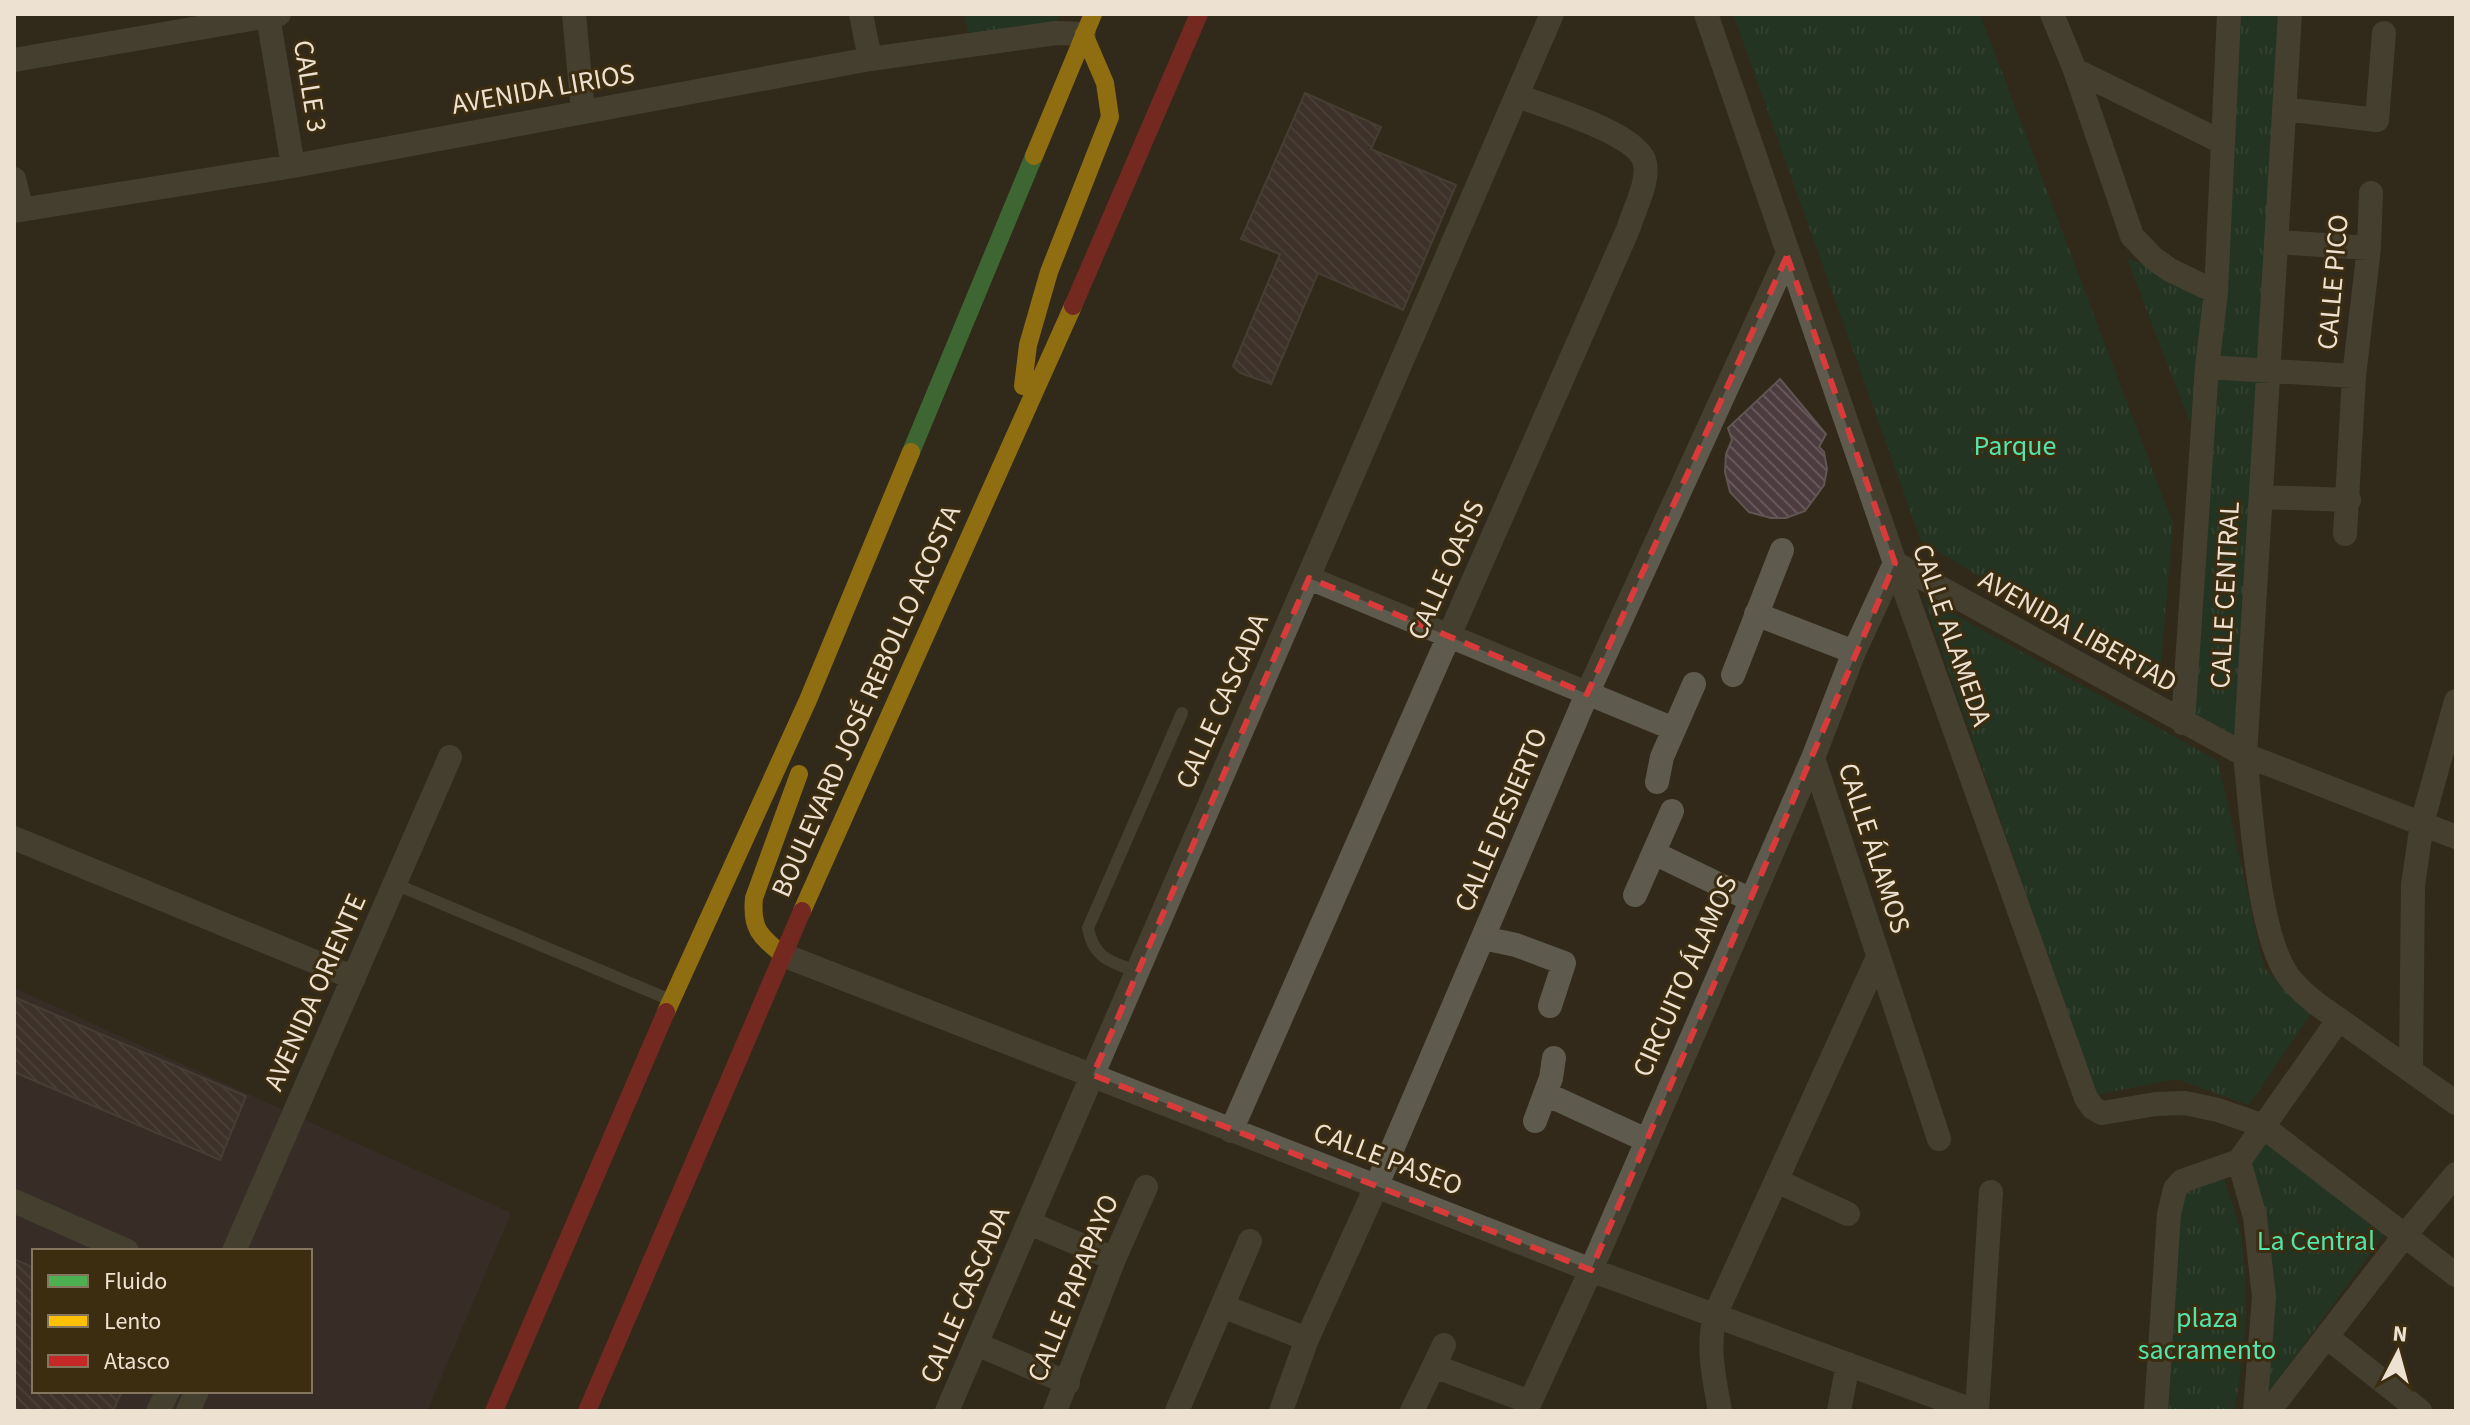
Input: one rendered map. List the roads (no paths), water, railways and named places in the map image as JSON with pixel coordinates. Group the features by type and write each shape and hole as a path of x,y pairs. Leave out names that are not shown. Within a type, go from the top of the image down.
{"main road":[{"name":"BOULEVARD JOSÉ REBOLLO ACOSTA","path":"587,1411 783,955 916,654 1025,418 1199,14"},
{"name":"BOULEVARD JOSÉ REBOLLO ACOSTA","path":"494,1411 672,1001 808,700 1088,24"},
{"path":"1025,418 1022,381 1037,311 1049,272 1110,117 1105,83 1088,24"},
{"path":"783,955 754,928 751,916 754,898 806,750 810,733 808,700"}],"street":[{"path":"574,14 583,112"},
{"path":"861,14 870,59"},
{"name":"CALLE CASCADA","path":"947,1411 1552,14"},
{"name":"CALLE ALAMEDA","path":"1706,14 1787,256 2086,1098 2093,1108 2102,1113 2156,1104 2185,1103 2218,1110 2261,1125"},
{"path":"2052,14 2075,70 2132,236 2170,270 2216,292"},
{"name":"CALLE CENTRAL","path":"2183,723 2207,367 2216,292 2229,14"},
{"name":"CALLE CENTRAL","path":"2290,14 2245,755 2257,861 2269,927 2277,955 2288,977 2339,1019 2456,1103"},
{"path":"14,60 274,15"},
{"name":"CALLE 3","path":"274,15 293,166"},
{"name":"AVENIDA LIRIOS","path":"18,210 293,166 870,59 1056,33 1088,24"},
{"path":"2284,109 2377,120 2384,33"},
{"path":"2075,70 2222,142"},
{"name":"CALLE OASIS","path":"1231,1131 1629,227 1645,177 1645,162 1624,140 1601,127 1518,96"},
{"path":"14,179 18,210"},
{"name":"CALLE PICO","path":"2345,534 2354,376 2369,248 2371,193"},
{"path":"2276,242 2369,248"},
{"name":"CALLE DESIERTO","path":"1281,1411 1307,1339 1376,1187 1587,694 1787,256"},
{"name":"CALLE PICO","path":"2207,367 2354,376"},
{"path":"2261,497 2349,500"},
{"path":"1733,675 1782,550"},
{"name":"CIRCUITO ÁLAMOS","path":"1528,1407 1591,1270 1813,758 1854,652 1895,563"},
{"name":"AVENIDA LIBERTAD","path":"1895,563 2245,755 2456,837"},
{"path":"1309,578 1674,729"},
{"path":"1756,614 1854,652"},
{"path":"1657,782 1662,757 1694,684"},
{"path":"2411,1070 2413,885 2422,823 2456,701"},
{"name":"AVENIDA ORIENTE","path":"235,1249 450,757"},
{"name":"CALLE ÁLAMOS","path":"1813,758 1939,1139"},
{"path":"1635,895 1672,811"},
{"path":"14,838 354,978"},
{"path":"1654,853 1751,900"},
{"path":"1483,938 1516,945 1564,963 1550,1006"},
{"name":"CALLE PASEO","path":"783,955 1591,1270 1976,1411"},
{"path":"1720,1411 1711,1355 1715,1315 1878,957"},
{"path":"2156,1411 2171,1199 2175,1189 2182,1181 2239,1161 2261,1125 2339,1019"},
{"path":"1535,1121 1546,1094 1554,1058"},
{"path":"1546,1094 1646,1140"},
{"path":"2261,1125 2456,1275"},
{"path":"2239,1161 2255,1217 2262,1272 2262,1347 2255,1411"},
{"path":"2269,1411 2456,1174"},
{"path":"1777,1181 1848,1214"},
{"name":"CALLE PAPAPAYO","path":"1055,1411 1114,1259 1146,1187"},
{"path":"1976,1411 1991,1192"},
{"path":"14,1201 122,1249"},
{"path":"1029,1223 1114,1259"},
{"path":"1177,1411 1250,1241"},
{"path":"1222,1306 1307,1339"},
{"path":"2327,1337 2420,1411"},
{"path":"976,1344 1068,1383"},
{"path":"1412,1411 1439,1355 1528,1407"},
{"path":"1839,1411 1848,1364"},
{"path":"158,1411 167,1393"}],"lane":[{"path":"1137,972 1106,959 1092,947 1088,928 1182,713"},
{"path":"395,884 672,1001"}],"park label":[{"name":"Parque","path":"2015,446"},
{"name":"La Central","path":"2316,1241"},
{"name":"plaza sacramento","path":"2207,1334"}]}
